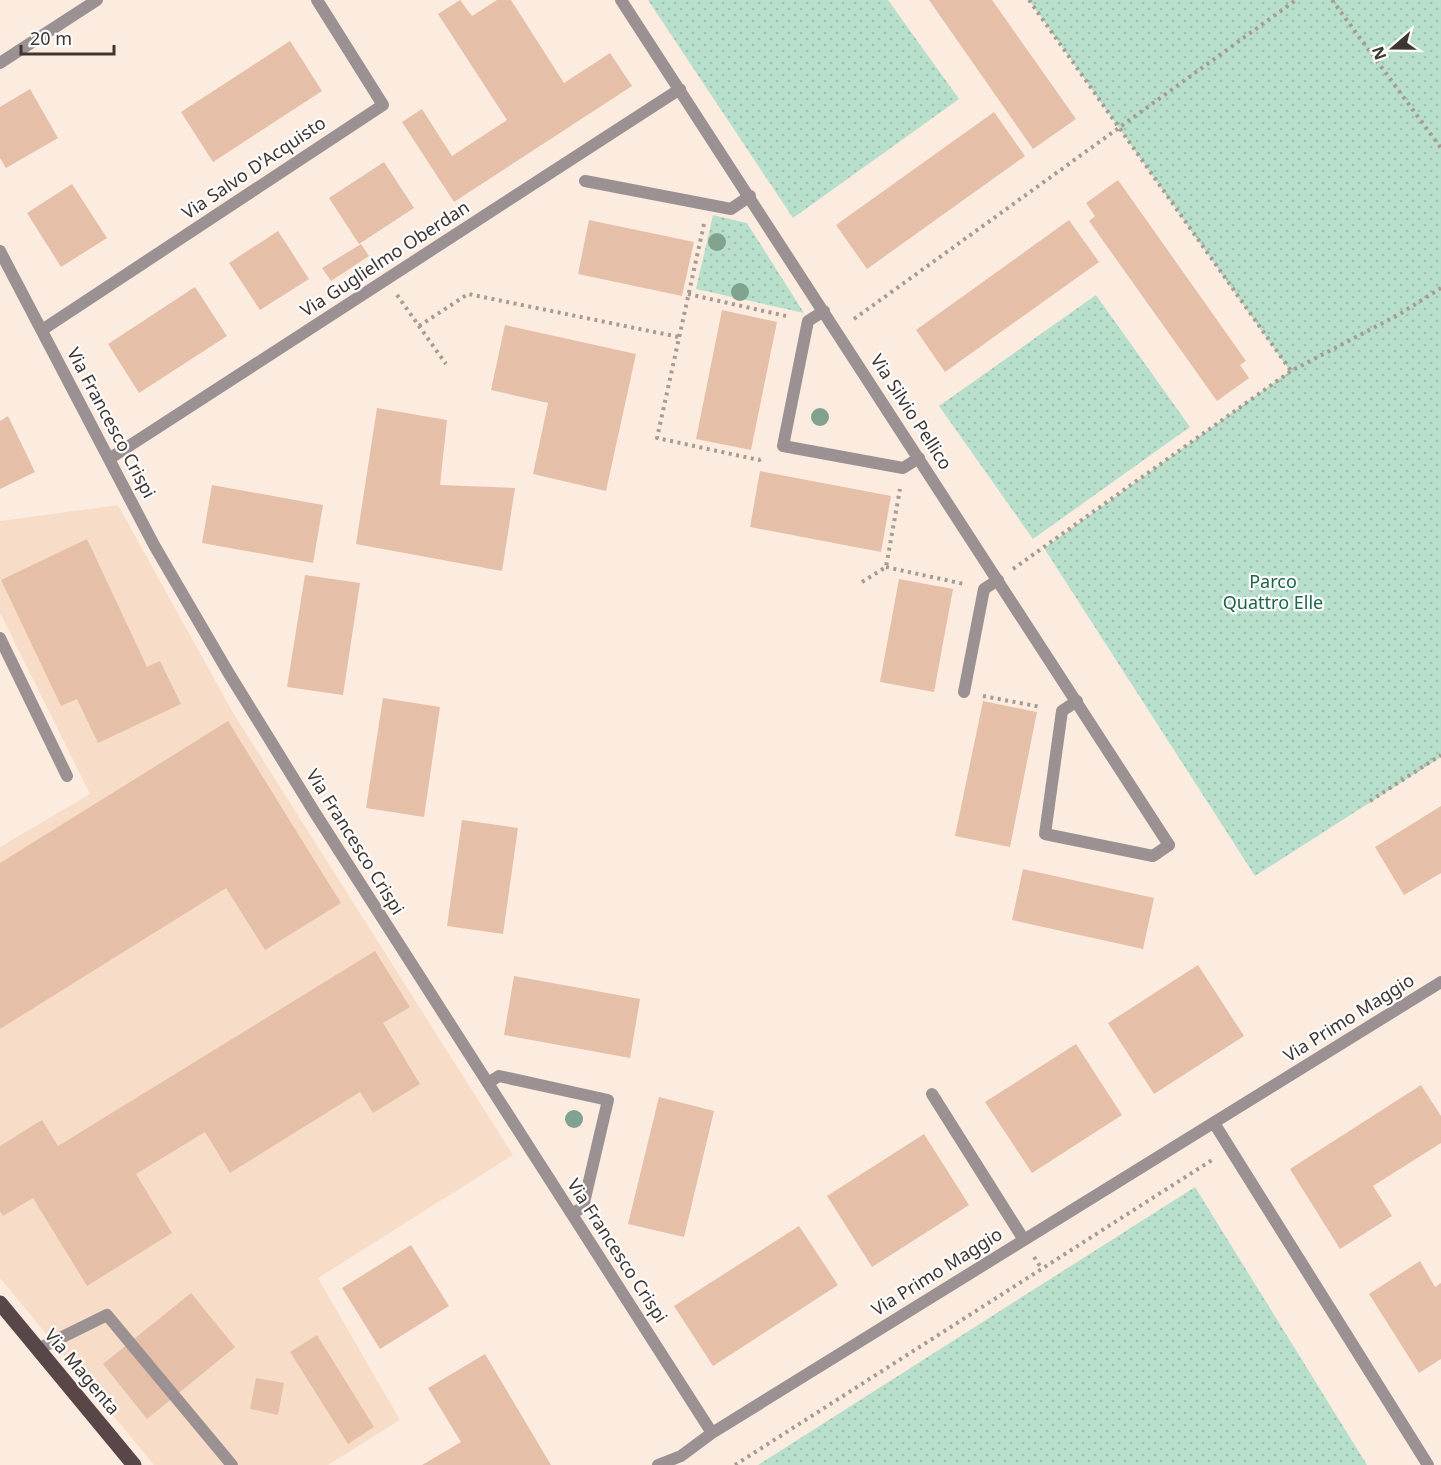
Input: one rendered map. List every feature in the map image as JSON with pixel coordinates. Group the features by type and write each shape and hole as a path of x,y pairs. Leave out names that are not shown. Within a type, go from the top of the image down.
{"main road":[{"name":"Via Magenta","path":"0,1304 134,1465"}],"street":[{"path":"0,63 97,0"},
{"name":"Via Salvo D'Acquisto","path":"42,330 383,105 317,0"},
{"name":"Via Silvio Pellico","path":"621,0 1169,845 1153,856 1045,834 1062,711"},
{"name":"Via Guglielmo Oberdan","path":"109,459 680,90"},
{"path":"585,181 731,209 750,196"},
{"name":"Via Francesco Crispi","path":"0,251 154,545 228,672 712,1433"},
{"path":"824,311 808,321 783,446 903,468 920,458"},
{"path":"964,692 984,589 998,580"},
{"path":"0,638 68,776"},
{"path":"1062,711 1077,701"},
{"name":"Via Primo Maggio","path":"658,1465 679,1460 712,1433 1441,982"},
{"path":"488,1083 499,1076 608,1100 584,1208 572,1214"},
{"path":"932,1094 1024,1240"},
{"path":"1214,1122 1428,1465"},
{"path":"38,1349 107,1316 232,1465"}],"path":[{"path":"1029,0 1291,371"},
{"path":"837,331 1296,0"},
{"path":"1332,0 1441,148"},
{"path":"708,206 657,438 759,460 783,446"},
{"path":"387,280 446,364"},
{"path":"998,580 1291,371 1398,315 1441,288"},
{"path":"419,326 468,294 679,337"},
{"path":"688,294 808,321"},
{"path":"886,567 903,468"},
{"path":"862,582 886,567 984,589"},
{"path":"964,692 1062,711"},
{"path":"1370,801 1441,755"},
{"path":"735,1465 1230,1148"}],"shaded area":[{"path":"118,505 232,711 513,1155 318,1278 400,1420 328,1465 154,1465 0,1278 0,847 90,794 0,613 0,521"}],"green space":[{"path":"648,0 888,0 959,99 793,218"},
{"name":"Parco Quattro Elle","path":"1029,0 1441,0 1441,757 1255,876 1044,548 1290,371"},
{"path":"713,215 747,223 804,313 696,289"},
{"path":"1096,295 1190,427 1033,539 939,406"},
{"path":"1195,1187 1367,1465 758,1465"}],"building":[{"path":"460,0 472,16 497,0 511,0 564,83 610,53 632,86 454,202 402,122 422,109 452,156 507,120 438,14"},
{"path":"929,0 992,0 1076,119 1033,149"},
{"path":"290,41 322,91 213,162 181,112"},
{"path":"30,89 58,138 6,168 0,158 0,107"},
{"path":"994,112 1025,156 867,269 836,225"},
{"path":"384,162 414,208 359,244 329,198"},
{"path":"1118,180 1246,361 1240,365 1249,378 1217,401 1089,221 1095,216 1086,203"},
{"path":"72,184 107,238 61,267 27,213"},
{"path":"589,220 694,242 682,296 578,274"},
{"path":"1069,220 1099,262 945,372 916,330"},
{"path":"278,231 309,279 260,310 229,263"},
{"path":"361,244 369,256 331,281 322,268"},
{"path":"195,287 227,336 139,393 108,344"},
{"path":"722,310 777,322 751,450 696,439"},
{"path":"505,325 636,354 606,491 533,474 548,403 491,390"},
{"path":"377,408 447,420 440,485 515,488 502,571 356,544"},
{"path":"8,416 35,472 0,489 0,421"},
{"path":"760,471 891,496 881,552 750,527"},
{"path":"212,485 323,505 313,563 202,543"},
{"path":"87,539 147,667 160,661 181,704 98,743 77,699 61,706 1,580"},
{"path":"305,575 360,583 343,695 287,687"},
{"path":"899,579 953,589 934,692 880,682"},
{"path":"383,698 440,707 424,817 366,808"},
{"path":"983,701 1037,712 1010,847 955,836"},
{"path":"228,721 341,903 265,950 226,888 0,1029 0,863"},
{"path":"1441,806 1441,873 1404,895 1375,847"},
{"path":"462,820 518,828 503,934 447,926"},
{"path":"1023,869 1154,898 1143,949 1012,920"},
{"path":"375,951 410,1007 383,1023 420,1084 373,1113 360,1092 230,1173 205,1132 136,1174 172,1233 87,1286 33,1198 3,1216 0,1211 0,1146 42,1120 58,1146"},
{"path":"1198,965 1244,1036 1154,1094 1108,1023"},
{"path":"514,976 640,999 630,1058 504,1035"},
{"path":"1076,1044 1122,1115 1032,1173 985,1102"},
{"path":"1421,1085 1441,1116 1441,1143 1373,1186 1392,1216 1340,1249 1290,1169"},
{"path":"659,1097 714,1111 684,1237 628,1224"},
{"path":"924,1134 969,1205 872,1267 827,1196"},
{"path":"799,1226 838,1285 713,1366 674,1306"},
{"path":"411,1245 449,1306 380,1349 342,1288"},
{"path":"1420,1261 1435,1287 1441,1283 1441,1359 1419,1373 1369,1294"},
{"path":"191,1293 235,1347 147,1419 103,1364"},
{"path":"317,1335 374,1427 348,1444 290,1352"},
{"path":"485,1354 551,1465 422,1465 461,1442 428,1388"},
{"path":"256,1378 284,1383 278,1415 250,1409"}]}
